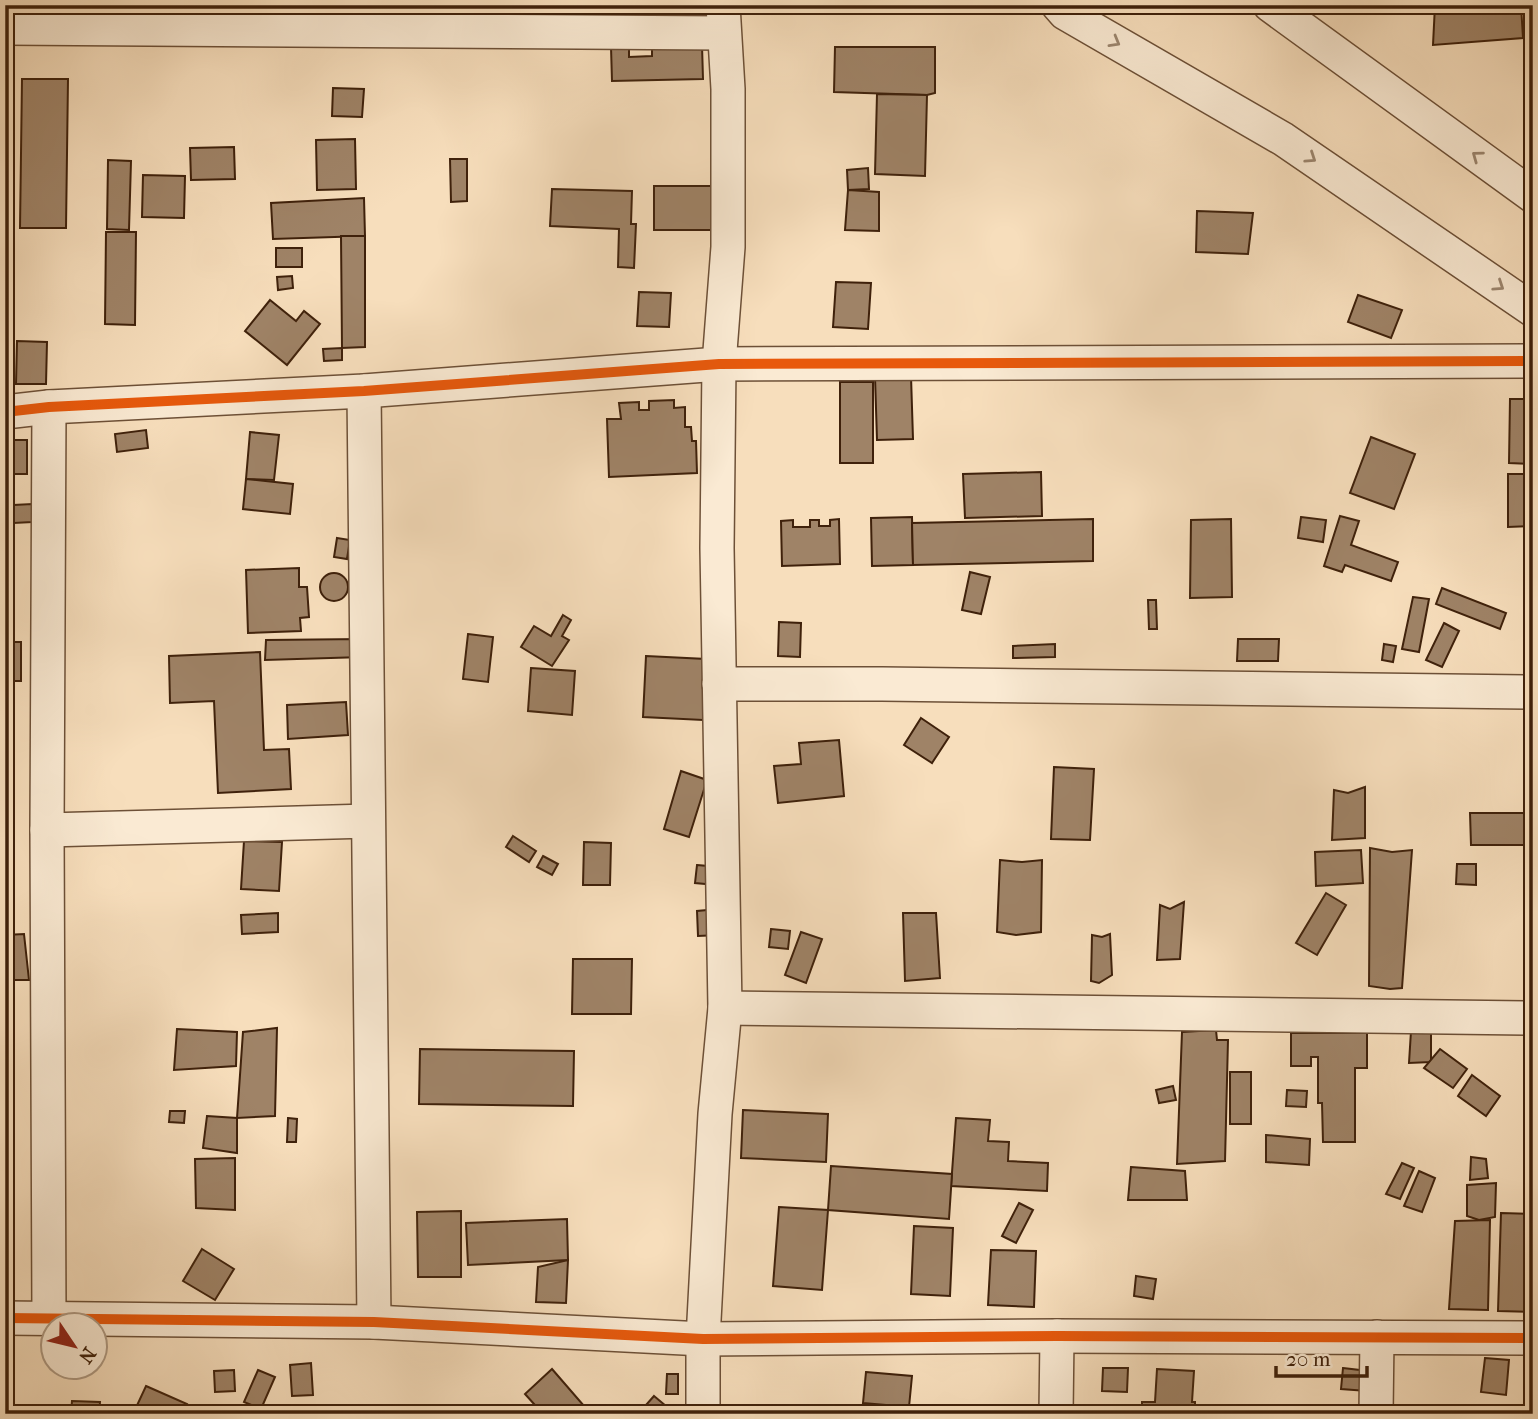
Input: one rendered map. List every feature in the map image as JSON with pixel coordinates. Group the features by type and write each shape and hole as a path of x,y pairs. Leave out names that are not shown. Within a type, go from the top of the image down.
{"street":[{"path":"1058,5 1065,13 1283,139 1533,310"},
{"path":"1270,5 1533,196"},
{"path":"5,28 723,19 728,89 728,247 719,364 717,548 725,1008 715,1114 703,1339 703,1414"},
{"path":"5,412 50,407 364,391 719,364 1533,361"},
{"path":"364,391 374,1322"},
{"path":"49,1310 47,830 50,407"},
{"path":"719,684 1533,692"},
{"path":"47,830 368,821"},
{"path":"725,1008 1533,1018"},
{"path":"5,1318 38,1318"},
{"path":"108,1319 374,1322 703,1339 1058,1336 1533,1338"},
{"path":"1056,1414 1058,1336"},
{"path":"1376,1414 1377,1337"}],"building":[{"path":"661,5 696,5 696,10 660,10"},
{"path":"1435,5 1521,5 1523,38 1433,45"},
{"path":"702,45 703,79 612,81 611,47 629,46 629,57 652,56 652,46"},
{"path":"835,47 935,47 935,93 834,92"},
{"path":"22,79 68,79 66,228 20,228"},
{"path":"333,88 364,89 362,117 332,116"},
{"path":"877,94 927,95 925,176 875,174"},
{"path":"355,139 356,189 317,190 316,140"},
{"path":"234,147 235,179 191,180 190,148"},
{"path":"450,159 467,159 467,201 451,202"},
{"path":"108,160 131,161 129,230 107,229"},
{"path":"868,168 869,189 848,190 847,170"},
{"path":"143,175 185,176 184,218 142,217"},
{"path":"654,186 723,186 723,230 654,230"},
{"path":"552,189 632,191 631,224 636,224 634,268 618,267 619,229 550,226"},
{"path":"848,190 879,192 879,231 845,230"},
{"path":"364,198 365,236 273,239 271,203"},
{"path":"1197,211 1253,213 1248,254 1196,252"},
{"path":"106,232 136,232 135,325 105,324"},
{"path":"341,236 365,236 365,347 342,348"},
{"path":"276,248 302,248 302,267 276,267"},
{"path":"292,276 293,288 278,290 277,277"},
{"path":"836,282 871,283 868,329 833,327"},
{"path":"639,292 671,293 669,327 637,326"},
{"path":"1358,295 1402,310 1391,338 1348,322"},
{"path":"270,300 296,321 304,311 320,324 287,365 245,331"},
{"path":"17,341 47,342 46,384 16,384"},
{"path":"342,348 342,360 324,361 323,349"},
{"path":"911,376 913,439 877,440 875,377"},
{"path":"840,382 873,382 873,463 840,463"},
{"path":"1510,399 1533,399 1533,464 1509,463"},
{"path":"674,400 674,408 685,407 685,427 691,427 692,441 696,441 697,473 609,477 607,419 621,419 619,403 639,402 639,410 649,410 649,401"},
{"path":"146,430 148,448 117,452 115,434"},
{"path":"250,432 279,435 274,480 246,479"},
{"path":"1371,437 1415,454 1394,509 1350,493"},
{"path":"5,440 27,440 27,474 5,474"},
{"path":"1041,472 1042,516 965,518 963,474"},
{"path":"1508,474 1533,474 1533,526 1508,527"},
{"path":"246,479 293,484 290,514 243,509"},
{"path":"32,504 32,522 14,523 14,505"},
{"path":"1340,516 1359,521 1351,545 1398,562 1391,581 1345,565 1342,572 1324,566"},
{"path":"912,517 913,565 872,566 871,518"},
{"path":"1301,517 1326,520 1323,542 1298,538"},
{"path":"839,519 840,564 782,566 781,521 793,520 793,527 810,527 810,520 819,520 819,526 830,526 830,520"},
{"path":"1093,519 1093,561 913,565 912,523"},
{"path":"1231,519 1232,597 1190,598 1191,520"},
{"path":"337,538 350,540 347,559 334,557"},
{"path":"299,568 299,587 307,587 309,617 300,618 301,631 248,633 246,570"},
{"path":"970,572 990,577 981,614 962,610"},
{"path":"334,573 344,577 348,587 344,597 334,601 324,597 320,587 324,577"},
{"path":"1442,588 1506,613 1500,629 1436,604"},
{"path":"1413,597 1429,599 1419,652 1402,649"},
{"path":"1148,600 1156,600 1157,629 1149,629"},
{"path":"563,615 571,620 562,636 569,640 552,666 521,647 534,626 551,636"},
{"path":"779,622 801,623 800,657 778,656"},
{"path":"1444,623 1459,631 1442,667 1426,660"},
{"path":"468,634 493,637 488,682 463,679"},
{"path":"363,639 363,657 265,660 266,640"},
{"path":"1238,639 1279,639 1278,661 1237,661"},
{"path":"5,642 21,642 21,681 5,681"},
{"path":"1055,644 1055,657 1013,658 1013,646"},
{"path":"1384,644 1396,646 1393,662 1382,660"},
{"path":"260,652 264,750 289,749 291,789 218,793 214,701 170,703 169,656"},
{"path":"646,656 706,659 703,720 643,717"},
{"path":"531,668 575,671 572,715 528,711"},
{"path":"346,702 348,735 288,739 287,705"},
{"path":"921,718 949,737 932,763 904,745"},
{"path":"839,740 844,796 778,803 774,766 801,764 799,743"},
{"path":"1054,767 1094,769 1090,840 1051,839"},
{"path":"681,771 707,780 689,837 664,829"},
{"path":"1365,787 1365,838 1332,840 1334,790 1348,793"},
{"path":"1470,813 1526,813 1526,845 1471,845"},
{"path":"513,836 536,851 529,862 506,847"},
{"path":"244,841 282,842 279,891 241,889"},
{"path":"584,842 611,843 610,885 583,885"},
{"path":"1370,848 1392,852 1412,850 1402,988 1369,986"},
{"path":"1361,850 1363,883 1316,886 1315,852"},
{"path":"543,856 558,864 552,875 537,867"},
{"path":"1000,860 1042,860 1041,932 1016,935 997,932"},
{"path":"1457,864 1476,864 1476,885 1456,884"},
{"path":"697,865 719,867 716,885 695,883"},
{"path":"1326,893 1346,905 1317,955 1296,943"},
{"path":"1184,902 1180,959 1157,960 1160,905 1170,909"},
{"path":"718,909 719,935 698,936 697,911"},
{"path":"278,913 278,932 242,934 241,915"},
{"path":"903,913 936,913 940,978 905,981"},
{"path":"771,929 790,931 788,949 769,947"},
{"path":"801,932 822,939 806,983 785,975"},
{"path":"24,934 29,980 5,980 5,935"},
{"path":"1110,934 1112,975 1099,983 1091,981 1092,935 1102,937"},
{"path":"573,959 632,959 631,1014 572,1014"},
{"path":"277,1028 275,1116 237,1118 243,1032"},
{"path":"177,1029 237,1032 236,1066 174,1070"},
{"path":"1216,1030 1217,1040 1228,1040 1225,1161 1177,1164 1182,1032"},
{"path":"1411,1031 1431,1032 1431,1062 1409,1063"},
{"path":"1291,1033 1367,1033 1367,1068 1355,1068 1355,1142 1323,1142 1322,1103 1318,1103 1318,1057 1311,1057 1311,1066 1291,1066"},
{"path":"420,1049 574,1051 573,1106 419,1104"},
{"path":"1440,1049 1467,1069 1453,1088 1424,1068"},
{"path":"1230,1072 1251,1072 1251,1124 1230,1124"},
{"path":"1472,1075 1500,1096 1486,1116 1458,1096"},
{"path":"1173,1086 1176,1100 1159,1103 1156,1090"},
{"path":"1287,1090 1307,1091 1306,1107 1286,1106"},
{"path":"743,1110 828,1114 826,1162 741,1158"},
{"path":"170,1111 185,1111 184,1123 169,1122"},
{"path":"207,1116 237,1118 237,1153 203,1148"},
{"path":"288,1118 297,1119 296,1142 287,1142"},
{"path":"956,1118 990,1120 988,1141 1009,1142 1008,1161 1048,1163 1047,1191 951,1186"},
{"path":"1266,1135 1310,1139 1309,1165 1266,1162"},
{"path":"1471,1157 1486,1159 1488,1178 1470,1180"},
{"path":"235,1158 235,1210 196,1208 195,1159"},
{"path":"1402,1163 1414,1168 1400,1199 1386,1194"},
{"path":"831,1166 952,1174 949,1219 828,1210"},
{"path":"1131,1167 1185,1171 1187,1200 1128,1200"},
{"path":"1419,1171 1435,1178 1422,1212 1404,1206"},
{"path":"1496,1183 1495,1217 1479,1220 1467,1216 1467,1185"},
{"path":"1019,1203 1033,1210 1016,1243 1002,1236"},
{"path":"779,1207 828,1210 822,1290 773,1286"},
{"path":"461,1211 461,1277 418,1277 417,1212"},
{"path":"1501,1213 1533,1214 1533,1312 1498,1311"},
{"path":"567,1219 568,1260 468,1265 466,1223"},
{"path":"1490,1220 1488,1310 1449,1309 1455,1221"},
{"path":"914,1226 953,1228 950,1296 911,1294"},
{"path":"202,1249 234,1269 215,1300 183,1281"},
{"path":"991,1250 1036,1251 1034,1307 988,1305"},
{"path":"568,1260 566,1303 536,1302 538,1267"},
{"path":"1136,1276 1156,1279 1153,1299 1134,1296"},
{"path":"1485,1358 1509,1360 1506,1395 1481,1392"},
{"path":"311,1363 313,1395 292,1396 290,1365"},
{"path":"1103,1368 1128,1368 1127,1392 1102,1391"},
{"path":"1343,1368 1368,1371 1367,1391 1341,1389"},
{"path":"552,1369 591,1414 543,1414 525,1394"},
{"path":"1157,1369 1194,1371 1192,1402 1195,1402 1195,1414 1142,1414 1142,1402 1155,1402"},
{"path":"234,1370 235,1391 215,1392 214,1371"},
{"path":"258,1370 275,1377 261,1409 244,1402"},
{"path":"866,1372 912,1376 909,1407 863,1403"},
{"path":"667,1374 678,1374 678,1394 666,1394"},
{"path":"146,1386 187,1404 183,1414 133,1414"},
{"path":"654,1396 672,1411 669,1414 638,1414"},
{"path":"72,1401 100,1402 99,1414 71,1414"},
{"path":"1099,1407 1136,1408 1136,1414 1098,1414"},
{"path":"964,1410 1007,1412 1007,1414 963,1414"}],"cycle path":[{"path":"5,412 49,407 364,391 719,364 1533,361"},
{"path":"5,1318 374,1322 703,1339 1057,1336 1533,1338"}]}
